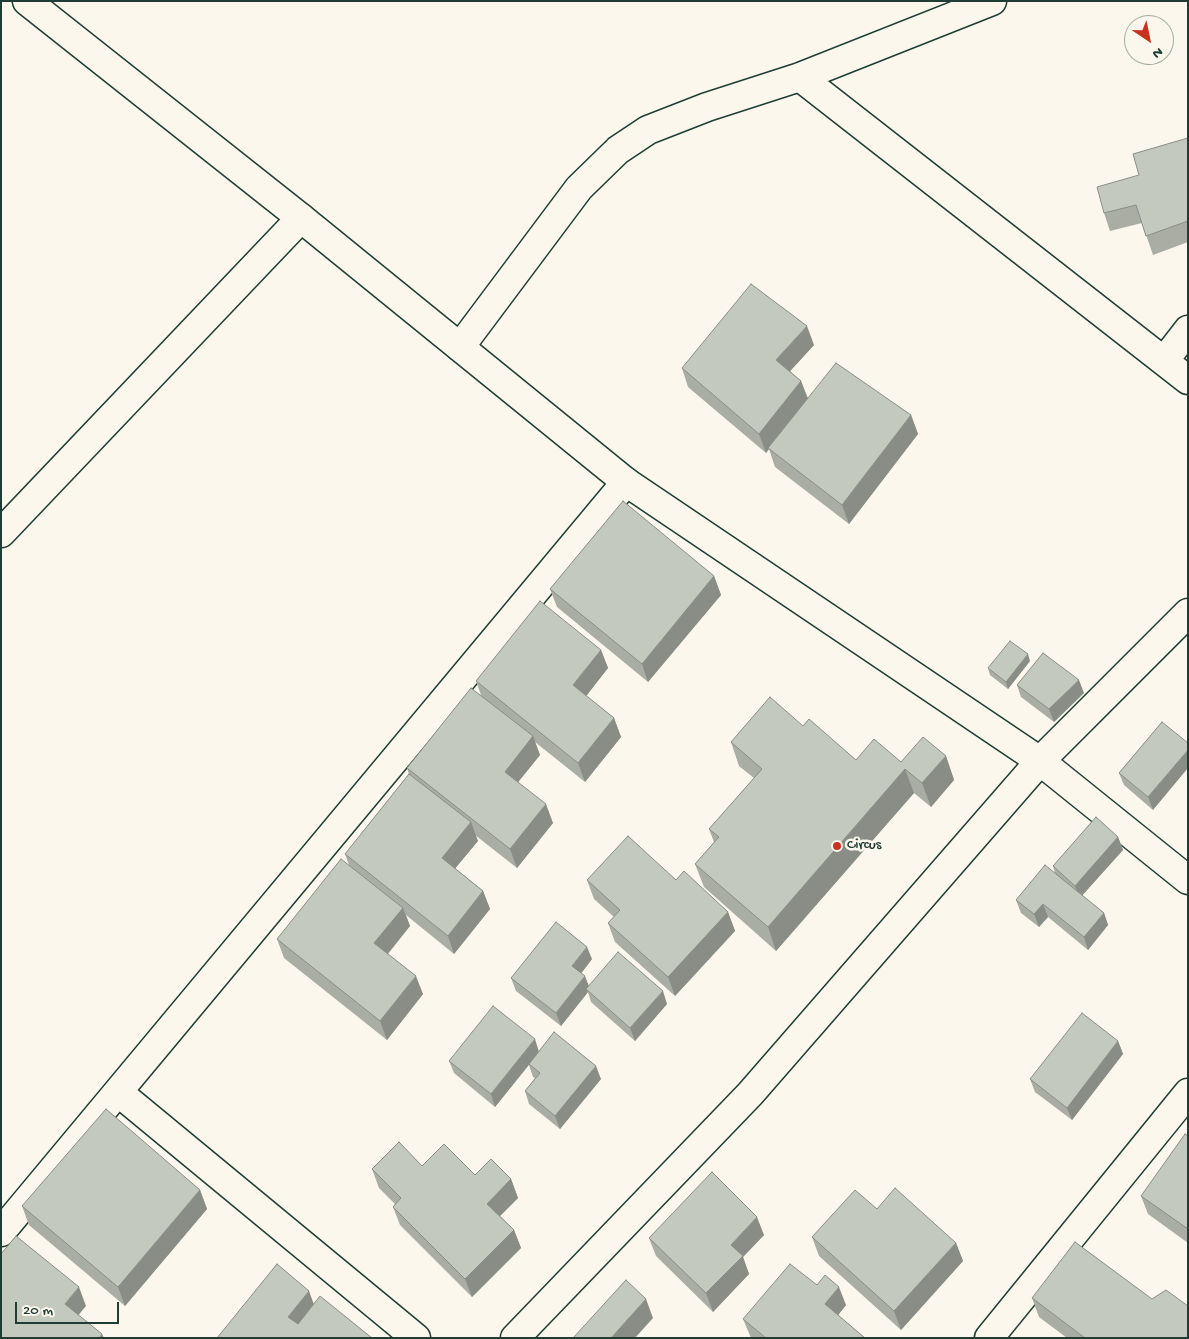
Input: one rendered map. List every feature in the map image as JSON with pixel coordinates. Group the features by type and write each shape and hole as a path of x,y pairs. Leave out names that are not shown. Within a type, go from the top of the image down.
{"street":[{"path":"27,1 301,218 626,482 1040,762 1188,880"},
{"path":"460,347 580,188 618,150 648,130 707,107 800,77 992,1"},
{"path":"800,77 1188,380"},
{"path":"1,533 301,218"},
{"path":"1164,361 1188,330"},
{"path":"1,1232 626,482"},
{"path":"515,1338 750,1094 1040,762 1188,614"},
{"path":"118,1092 416,1338"},
{"path":"989,1338 1188,1093"}],"building":[{"path":"1188,138 1188,221 1146,236 1136,205 1104,213 1097,187 1139,175 1133,154"},
{"path":"751,284 807,326 776,360 801,381 759,434 682,368"},
{"path":"836,363 911,415 842,505 768,448"},
{"path":"623,501 714,576 642,664 550,589"},
{"path":"540,601 601,650 573,685 614,718 578,763 476,681"},
{"path":"1010,641 1028,654 1006,682 988,668"},
{"path":"1043,653 1079,680 1049,709 1017,685"},
{"path":"471,688 533,736 505,772 546,804 510,849 407,768"},
{"path":"770,697 803,726 809,719 856,760 874,739 901,762 923,737 946,756 922,783 905,769 768,927 695,864 719,837 709,829 762,769 731,742"},
{"path":"1162,722 1188,743 1188,750 1148,797 1119,773"},
{"path":"409,774 471,822 442,858 483,891 448,936 345,854"},
{"path":"1096,817 1118,837 1075,886 1053,866"},
{"path":"628,836 676,880 684,871 728,912 668,977 608,923 620,910 587,880"},
{"path":"341,859 403,908 374,943 416,976 380,1021 277,939"},
{"path":"1045,865 1104,913 1084,937 1043,904 1034,914 1016,900"},
{"path":"556,922 587,947 572,966 585,976 556,1013 511,978"},
{"path":"618,952 663,991 630,1028 586,989"},
{"path":"493,1006 535,1039 491,1094 449,1061"},
{"path":"1082,1013 1118,1041 1067,1108 1030,1079"},
{"path":"554,1032 596,1066 555,1116 525,1091 540,1073 529,1064"},
{"path":"106,1109 200,1190 118,1287 22,1206"},
{"path":"1185,1134 1188,1136 1188,1229 1141,1196"},
{"path":"399,1142 422,1166 444,1144 475,1175 491,1159 511,1179 487,1204 514,1230 465,1279 393,1207 401,1198 372,1169"},
{"path":"712,1172 757,1217 731,1245 743,1256 706,1293 649,1238"},
{"path":"895,1188 956,1243 894,1311 812,1237 855,1190 877,1209"},
{"path":"16,1236 79,1287 65,1304 102,1334 99,1338 1,1338 1,1254"},
{"path":"1075,1242 1152,1299 1166,1290 1188,1306 1188,1338 1085,1338 1032,1298"},
{"path":"277,1264 309,1291 288,1317 298,1324 320,1296 372,1338 217,1338"},
{"path":"790,1264 817,1285 825,1275 839,1287 825,1304 865,1338 766,1338 743,1319"},
{"path":"626,1280 646,1299 611,1338 573,1338"}],"place":[{"name":"Circus","path":"837,846"}]}
